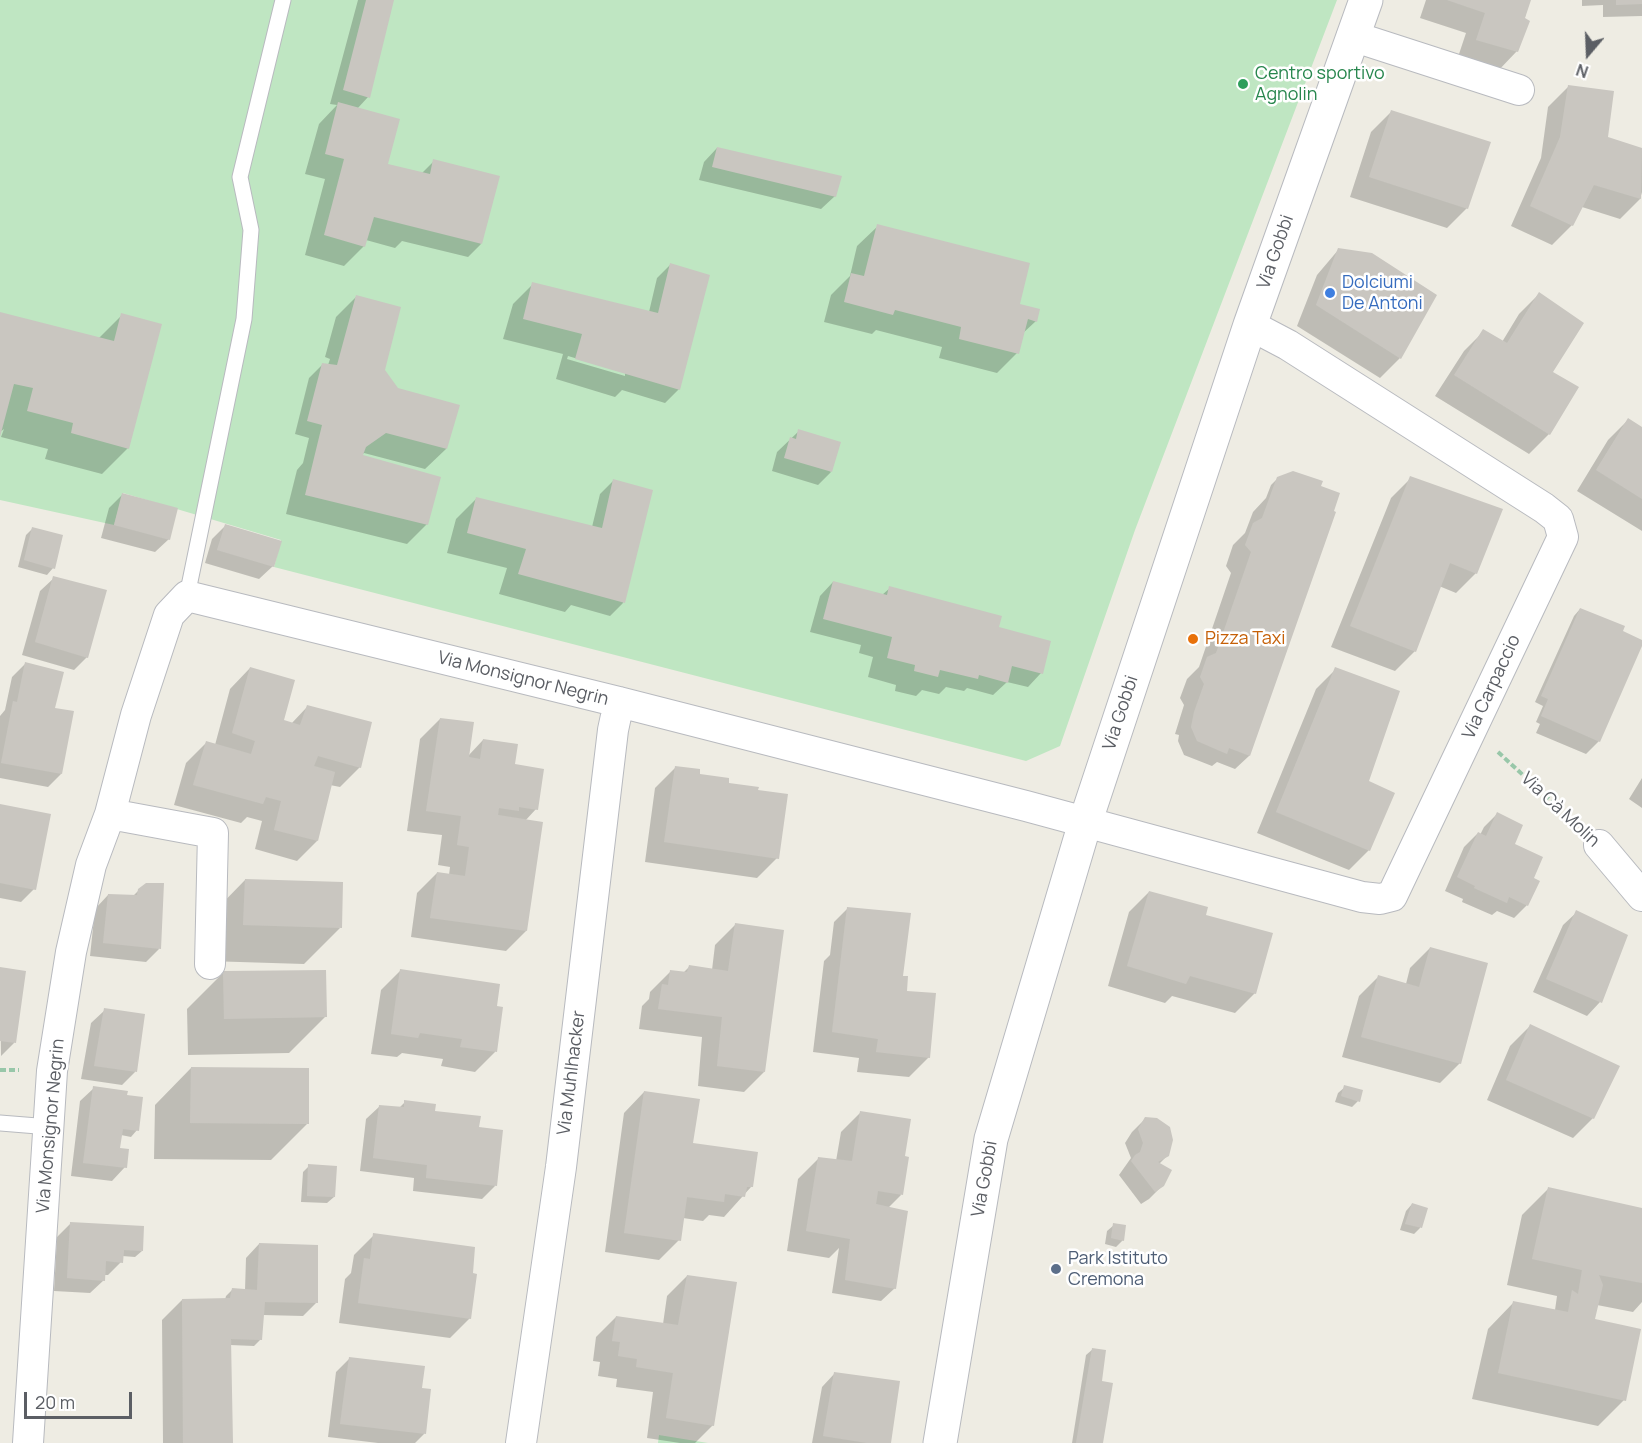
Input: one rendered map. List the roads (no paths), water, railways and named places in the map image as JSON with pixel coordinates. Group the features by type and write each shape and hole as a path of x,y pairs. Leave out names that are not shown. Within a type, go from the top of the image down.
{"street":[{"name":"Via Gobbi","path":"940,1443 991,1139 1085,823 1250,325 1366,0"},
{"path":"1352,36 1519,90"},
{"name":"Via Carpaccio","path":"1085,823 1362,897 1387,898 1392,896 1563,537 1558,519 1288,345 1250,325"},
{"name":"Via Monsignor Negrin","path":"28,1443 52,1071 71,952 91,866 110,814 136,715 169,615 186,596 619,702 1085,823"},
{"name":"Via Muhlhacker","path":"521,1443 561,1167 613,730 619,702"},
{"path":"110,814 213,833 210,964"},
{"name":"Via Cà Molin","path":"1599,845 1642,896"}],"lane":[{"path":"186,596 244,319 251,230 240,177 283,0"},
{"path":"0,1123 50,1127"}],"place":[{"name":"Centro sportivo Agnolin","path":"1243,84"},
{"name":"Dolciumi De Antoni","path":"1330,293"},
{"name":"Pizza Taxi","path":"1193,639"},
{"name":"Park Istituto Cremona","path":"1056,1269"}]}
